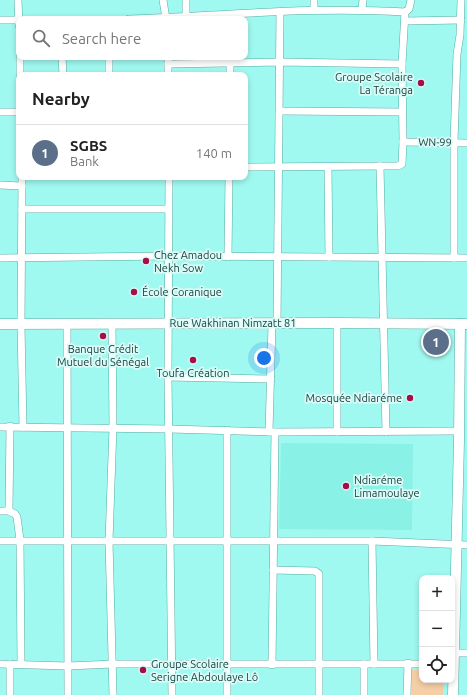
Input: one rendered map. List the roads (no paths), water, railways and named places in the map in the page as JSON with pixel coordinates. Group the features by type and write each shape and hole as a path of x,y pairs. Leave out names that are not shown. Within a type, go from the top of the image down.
{"street":[{"path":"18,0 19,16"},
{"path":"163,0 166,16"},
{"path":"186,0 186,16 362,9 405,12"},
{"path":"314,0 314,10"},
{"path":"362,9 363,0"},
{"path":"248,167 398,166 402,164 404,142 402,112 402,64 405,12 409,8 411,0"},
{"path":"454,258 454,142 457,54 464,35 461,20 461,0"},
{"path":"272,665 273,542 271,379 275,324 277,257 281,62 280,12"},
{"path":"0,20 16,20"},
{"path":"405,21 461,20"},
{"path":"20,60 20,72"},
{"path":"62,60 62,72"},
{"path":"109,60 109,72"},
{"path":"168,72 168,60 230,64 281,62 402,64"},
{"path":"230,64 230,72"},
{"path":"0,112 16,112"},
{"path":"280,112 402,112"},
{"name":"WN-99","path":"404,142 467,143"},
{"path":"380,166 382,323 386,432"},
{"path":"328,167 329,257"},
{"path":"22,180 21,325 23,427"},
{"path":"169,180 168,377 170,428 172,695"},
{"path":"228,257 229,180"},
{"path":"0,185 22,186"},
{"path":"22,209 168,209"},
{"path":"0,258 381,256 467,258"},
{"path":"337,323 337,432"},
{"name":"Rue Wakhinan Nimzatt 81","path":"0,324 463,324"},
{"path":"112,324 113,428 109,541 113,695"},
{"path":"463,324 459,431 462,546 455,653 467,653"},
{"path":"67,325 68,695"},
{"path":"168,377 271,379"},
{"path":"0,426 170,428 272,432 459,431"},
{"path":"10,426 10,511"},
{"path":"227,430 227,695"},
{"path":"0,511 10,511 17,517 20,540 21,663"},
{"path":"0,541 372,541 462,546"},
{"path":"372,541 374,664"},
{"path":"273,570 315,571 319,574 319,695"},
{"path":"0,664 21,663 68,666 113,664 419,664"},
{"path":"10,664 10,695"},
{"path":"364,664 364,695"},
{"path":"407,695 408,664"},
{"path":"453,683 453,695"}],"place":[{"name":"Groupe Scolaire La Téranga","path":"421,83"},
{"name":"Chez Amadou Nekh Sow","path":"146,261"},
{"name":"École Coranique","path":"134,292"},
{"name":"Banque Crédit Mutuel du Sénégal","path":"103,336"},
{"name":"SGBS","path":"436,342"},
{"name":"Toufa Création","path":"193,360"},
{"name":"Mosquée Ndiaréme","path":"410,398"},
{"name":"Ndiaréme Limamoulaye","path":"346,486"},
{"name":"Groupe Scolaire Serigne Abdoulaye Lô","path":"143,670"}]}
